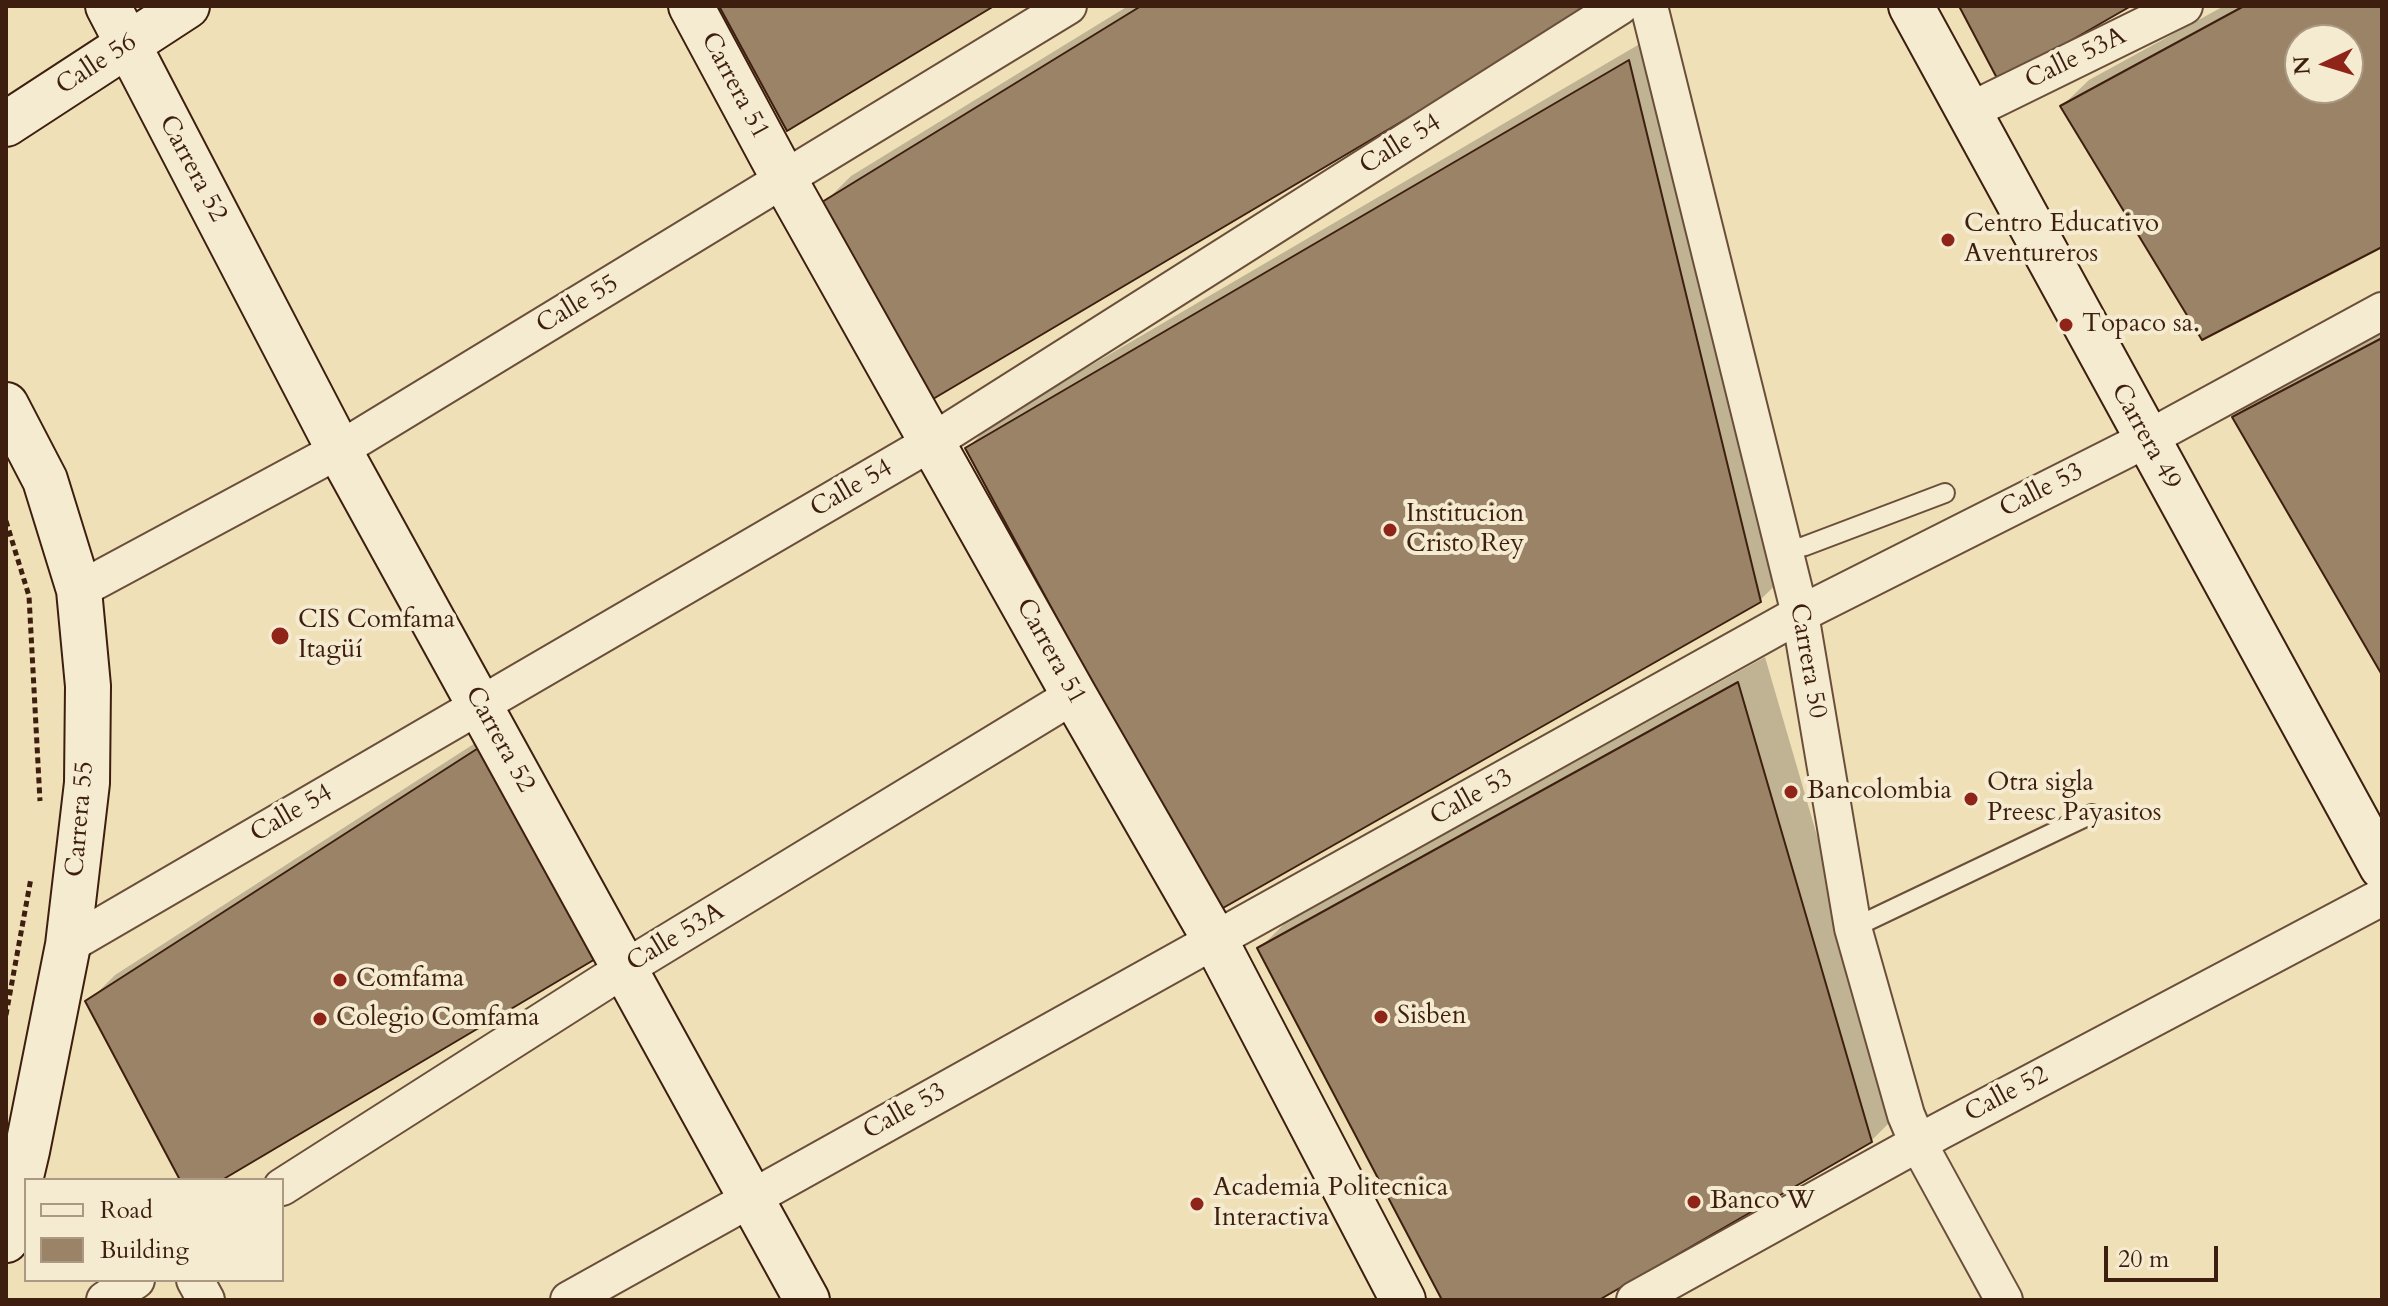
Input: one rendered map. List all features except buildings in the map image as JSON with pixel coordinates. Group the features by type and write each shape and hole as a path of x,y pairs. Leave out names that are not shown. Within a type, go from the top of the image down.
{"street":[{"name":"Carrera 52","path":"108,6 339,450 807,1300"},
{"name":"Calle 56","path":"6,124 187,6"},
{"name":"Carrera 51","path":"691,6 784,179 1215,940 1403,1300"},
{"name":"Calle 55","path":"79,590 339,450 1068,6"},
{"name":"Calle 54","path":"68,945 932,442 1620,6"},
{"name":"Carrera 50","path":"1649,6 1800,614 1853,928 1906,1115 1918,1143 2004,1300"},
{"name":"Carrera 49","path":"1911,6 2382,867"},
{"name":"Calle 53A","path":"1968,112 2184,6"},
{"name":"Calle 53","path":"569,1300 1800,614 2147,439 2382,311"},
{"name":"Carrera 55","path":"6,405 45,480 79,590 88,686 87,783 68,945 6,1240"},
{"name":"Calle 53A","path":"284,1186 624,969 1074,695"},
{"name":"Calle 52","path":"1635,1300 1918,1143 2382,897"},
{"path":"105,1300 133,1282"},
{"path":"196,1282 206,1300"}],"lane":[{"path":"1785,551 1945,493"},
{"path":"1853,928 2092,814"}],"path":[{"path":"6,521 29,596 39,737 39,814"},
{"path":"6,1015 32,875"}],"place":[{"name":"Centro Educativo Aventureros","path":"1948,240"},
{"name":"Topaco sa.","path":"2066,325"},
{"name":"Institucion Cristo Rey","path":"1390,530"},
{"name":"CIS Comfama Itagüí","path":"280,636"},
{"name":"Bancolombia","path":"1791,792"},
{"name":"Otra sigla Preesc Payasitos","path":"1971,799"},
{"name":"Comfama","path":"340,980"},
{"name":"Sisben","path":"1381,1017"},
{"name":"Colegio Comfama","path":"320,1019"},
{"name":"Banco W","path":"1694,1202"},
{"name":"Academia Politecnica Interactiva","path":"1197,1204"}]}
